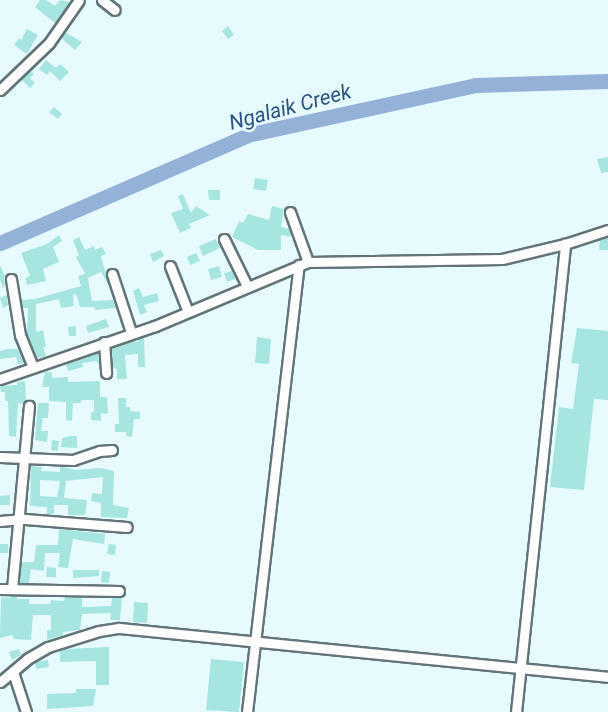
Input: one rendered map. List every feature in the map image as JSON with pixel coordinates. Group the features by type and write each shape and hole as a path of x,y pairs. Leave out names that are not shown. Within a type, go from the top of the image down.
{"street":[{"path":"0,90 49,43 79,0"},
{"path":"102,0 115,10"},
{"path":"247,712 254,641 304,264 290,212"},
{"path":"0,379 131,332 155,326 304,264 336,259 478,261 526,254 608,230"},
{"path":"224,239 247,286"},
{"path":"516,712 564,244"},
{"path":"170,266 188,312"},
{"path":"112,274 131,332"},
{"path":"11,279 20,335 33,367"},
{"path":"104,342 106,373"},
{"path":"12,589 29,406"},
{"path":"0,457 25,456 73,460 99,451 112,450"},
{"path":"0,521 127,526"},
{"path":"0,590 119,591"},
{"path":"0,682 27,659 48,647 99,631 142,630 608,677"},
{"path":"13,672 26,712"}],"building":[{"path":"40,0 46,0 55,6 60,0 70,2 55,23 35,7"},
{"path":"228,26 234,35 228,39 222,31"},
{"path":"27,29 38,35 27,54 14,45 19,38 21,40"},
{"path":"65,32 82,42 75,50 61,38"},
{"path":"46,60 56,68 60,64 69,72 60,81 50,71 47,75 39,69"},
{"path":"30,71 34,74 30,78 35,83 30,88 21,79"},
{"path":"54,107 62,114 58,119 49,112"},
{"path":"608,157 608,172 601,173 597,159"},
{"path":"255,178 268,180 266,191 253,189"},
{"path":"208,190 220,190 220,200 209,200"},
{"path":"183,194 191,213 196,206 210,215 189,224 191,228 180,233 171,213 183,209 178,196"},
{"path":"272,206 284,209 281,227 289,229 291,234 290,237 281,235 281,250 258,250 232,237 239,221 243,223 248,214 269,220"},
{"path":"59,235 62,241 53,247 59,262 43,269 46,281 27,285 25,278 30,276 21,253 47,244"},
{"path":"79,237 85,250 94,246 95,250 102,247 106,254 101,256 110,288 101,272 88,278 92,301 113,300 116,308 95,310 95,307 80,307 76,294 73,295 74,306 61,308 59,299 36,304 36,332 43,330 46,347 43,347 46,356 37,358 27,333 28,308 23,308 21,300 35,299 81,286 78,276 85,274 76,257 79,255 73,240"},
{"path":"608,238 608,250 599,250 600,240"},
{"path":"216,239 220,248 203,256 199,246"},
{"path":"161,250 164,256 153,262 150,254"},
{"path":"196,253 200,261 190,265 187,257"},
{"path":"0,265 5,276 4,289 0,280"},
{"path":"219,266 222,277 211,280 208,269"},
{"path":"232,271 235,279 227,282 224,273"},
{"path":"139,288 143,297 157,293 159,301 144,305 147,312 140,315 133,291"},
{"path":"7,295 8,305 3,308 0,298"},
{"path":"106,319 109,327 88,333 86,326"},
{"path":"76,326 76,336 69,336 68,327"},
{"path":"577,328 608,331 608,400 594,399 584,490 550,487 559,407 573,409 579,364 571,363"},
{"path":"144,337 145,367 138,367 138,354 125,355 127,379 117,379 117,369 112,368 111,348 131,341 138,342 138,339"},
{"path":"257,337 271,339 269,364 255,363"},
{"path":"18,349 24,363 18,364 16,357 0,359 0,351"},
{"path":"98,353 99,364 96,361 82,363 83,367 68,371 66,364"},
{"path":"45,372 52,372 52,378 68,377 68,382 100,381 100,397 107,397 108,414 101,413 101,421 91,420 94,400 81,400 81,403 73,403 72,421 66,420 66,402 49,401 49,387 42,387"},
{"path":"25,381 26,400 23,404 18,403 16,437 9,436 8,401 5,401 5,392 1,392 0,386 17,385 17,382"},
{"path":"118,398 126,398 126,407 130,407 130,411 140,412 140,419 134,419 132,437 126,436 126,432 115,432 115,424 119,424"},
{"path":"38,403 49,403 48,418 43,418 41,431 48,431 47,442 35,440"},
{"path":"77,436 77,448 61,447 62,438"},
{"path":"52,440 59,441 58,451 51,450"},
{"path":"31,466 42,467 41,471 60,472 60,466 75,470 100,468 114,471 113,505 129,508 127,518 101,517 101,503 91,501 92,493 102,494 103,477 66,481 64,498 87,500 85,515 68,515 68,505 54,505 54,514 47,514 47,507 30,506","holes":["40,480 60,481 57,497 40,496"]},
{"path":"10,495 10,505 0,505 0,496"},
{"path":"59,529 105,534 104,544 73,539 68,568 58,567 60,553 45,553 44,571 31,569 29,583 20,583 21,562 34,562 36,545 58,545"},
{"path":"0,544 8,544 8,553 0,553"},
{"path":"109,544 116,545 115,555 107,554"},
{"path":"47,567 56,568 56,577 46,577"},
{"path":"73,570 99,570 99,576 73,578"},
{"path":"102,571 110,572 109,583 101,582"},
{"path":"10,596 17,596 17,599 30,599 29,604 50,604 51,600 64,601 65,597 82,597 82,607 111,606 112,598 122,597 120,620 110,620 111,613 82,614 80,630 63,632 63,635 47,640 47,630 51,630 51,615 33,615 31,640 14,639 12,635 0,638 1,597 10,598"},
{"path":"134,602 148,603 147,623 133,622"},
{"path":"109,647 109,685 96,685 96,661 60,662 60,650"},
{"path":"19,649 21,655 12,660 9,652"},
{"path":"211,659 244,662 239,712 206,710"},
{"path":"48,660 49,667 36,669 35,662"},
{"path":"76,689 96,689 93,706 47,709 47,694 76,693"}],"waterway":[{"name":"Ngalaik Creek","path":"0,243 251,134 475,85 608,81"}]}
